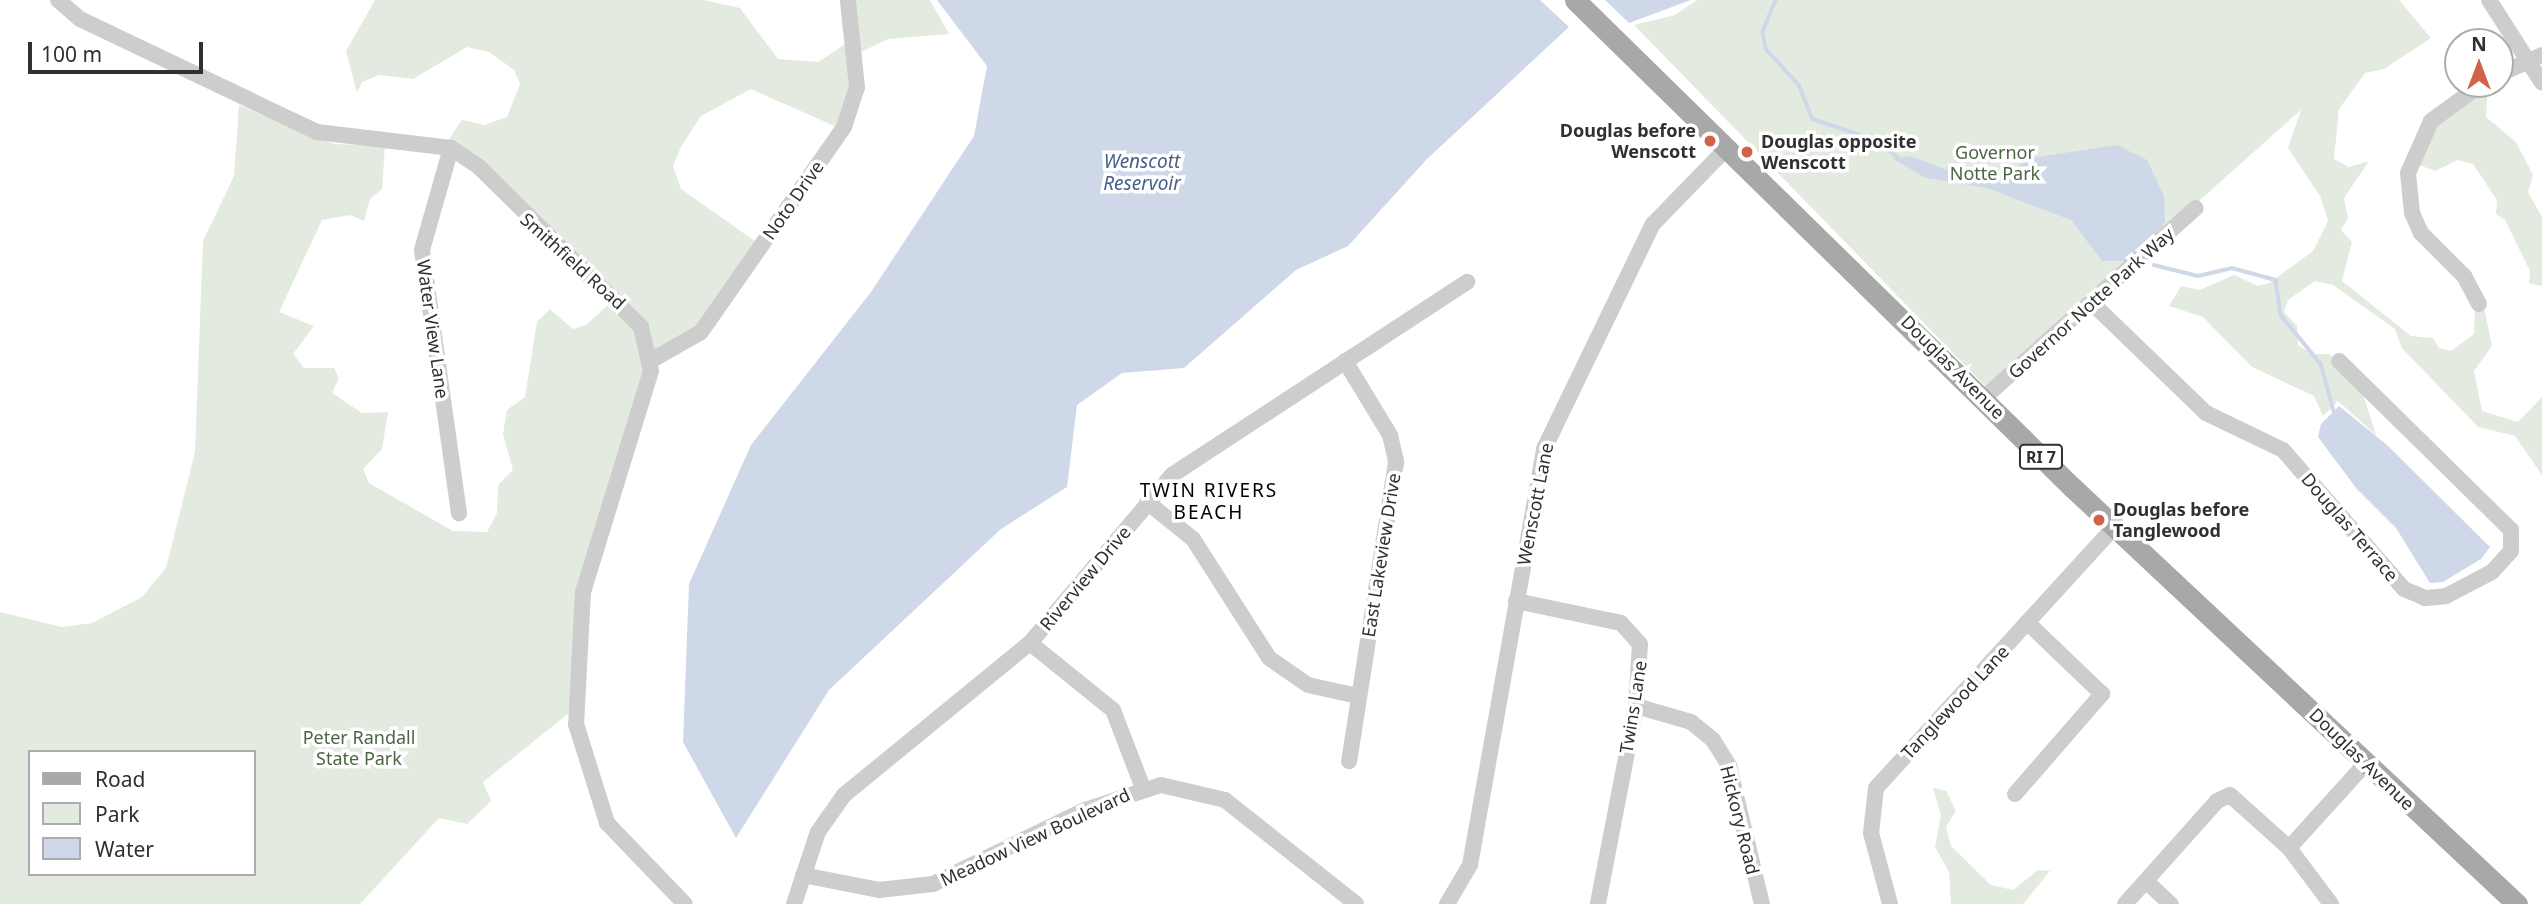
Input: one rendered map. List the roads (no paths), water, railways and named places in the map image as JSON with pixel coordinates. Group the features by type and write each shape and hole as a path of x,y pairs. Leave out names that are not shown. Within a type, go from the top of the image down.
{"main road":[{"name":"Douglas Avenue","path":"1575,0 2115,526 2517,904"}],"street":[{"path":"58,0 80,19 317,132 451,148"},
{"path":"2489,0 2534,57 2542,83"},
{"name":"Noto Drive","path":"652,360 701,332 844,127 858,87 848,1"},
{"path":"2514,67 2534,57"},
{"path":"2463,98 2431,121 2408,173 2412,213 2421,233 2464,276 2479,304"},
{"name":"Wenscott Lane","path":"1447,904 1470,865 1550,430 1653,224 1728,147"},
{"name":"Smithfield Road","path":"451,148 626,307 652,360"},
{"name":"Water View Lane","path":"451,148 422,250 459,513"},
{"name":"Governor Notte Park Way","path":"1985,397 2094,305 2196,208"},
{"name":"Riverview Drive","path":"794,904 818,832 844,795 1030,643 1147,502 1202,453 1467,282"},
{"name":"Douglas Terrace","path":"2094,305 2206,413 2283,450 2404,589 2425,598 2446,596 2492,572 2511,551 2511,530 2339,361"},
{"path":"652,360 632,448 583,592 576,724 607,823 669,898 685,904"},
{"name":"East Lakeview Drive","path":"1345,361 1391,435 1396,462 1349,761"},
{"path":"1147,502 1193,539 1269,658 1308,685 1358,696"},
{"name":"Tanglewood Lane","path":"1890,904 1871,833 1876,788 2115,526"},
{"name":"Twins Lane","path":"1517,601 1621,623 1633,632 1642,659 1636,706 1598,904"},
{"path":"2015,794 2102,694 2027,622"},
{"path":"1030,643 1113,710 1143,788"},
{"name":"Hickory Road","path":"1636,706 1691,722 1713,740 1729,766 1762,904"},
{"path":"2289,848 2366,763"},
{"name":"Meadow View Boulevard","path":"803,875 878,890 933,884 1143,788 1186,787 1225,800 1356,904"},
{"path":"2125,904 2217,801 2230,795 2289,848 2331,904"},
{"path":"2147,882 2171,904"}],"water":[{"name":"Wenscott Reservoir","path":"937,0 1540,0 1569,27 1426,160 1348,246 1296,270 1184,368 1122,373 1077,405 1067,487 1001,529 829,690 736,838 683,742 689,584 751,445 871,292 974,136 987,66"},
{"path":"1605,0 1691,0 1629,23"},
{"path":"2117,145 2147,160 2164,196 2165,223 2131,261 2102,261 2071,220 1987,188 1926,178 1893,159 1910,156 1960,175 2002,177 2030,158"},
{"path":"2339,406 2387,445 2490,547 2481,559 2443,582 2430,583 2396,528 2356,488 2318,437 2321,424"}],"waterway":[{"path":"1776,0 1763,32 1766,49 1799,85 1813,119 1875,140 1899,158"},
{"path":"2154,265 2198,276 2232,268 2276,280 2281,315 2321,364 2334,411"}],"place":[{"name":"Douglas before Wenscott","path":"1710,141"},
{"name":"Douglas opposite Wenscott","path":"1747,152"},
{"name":"Douglas before Tanglewood","path":"2099,520"}],"district":[{"name":"TWIN RIVERS BEACH","path":"1209,502"}],"park label":[{"name":"Governor Notte Park","path":"1995,163"},
{"name":"Peter Randall State Park","path":"359,748"}]}
